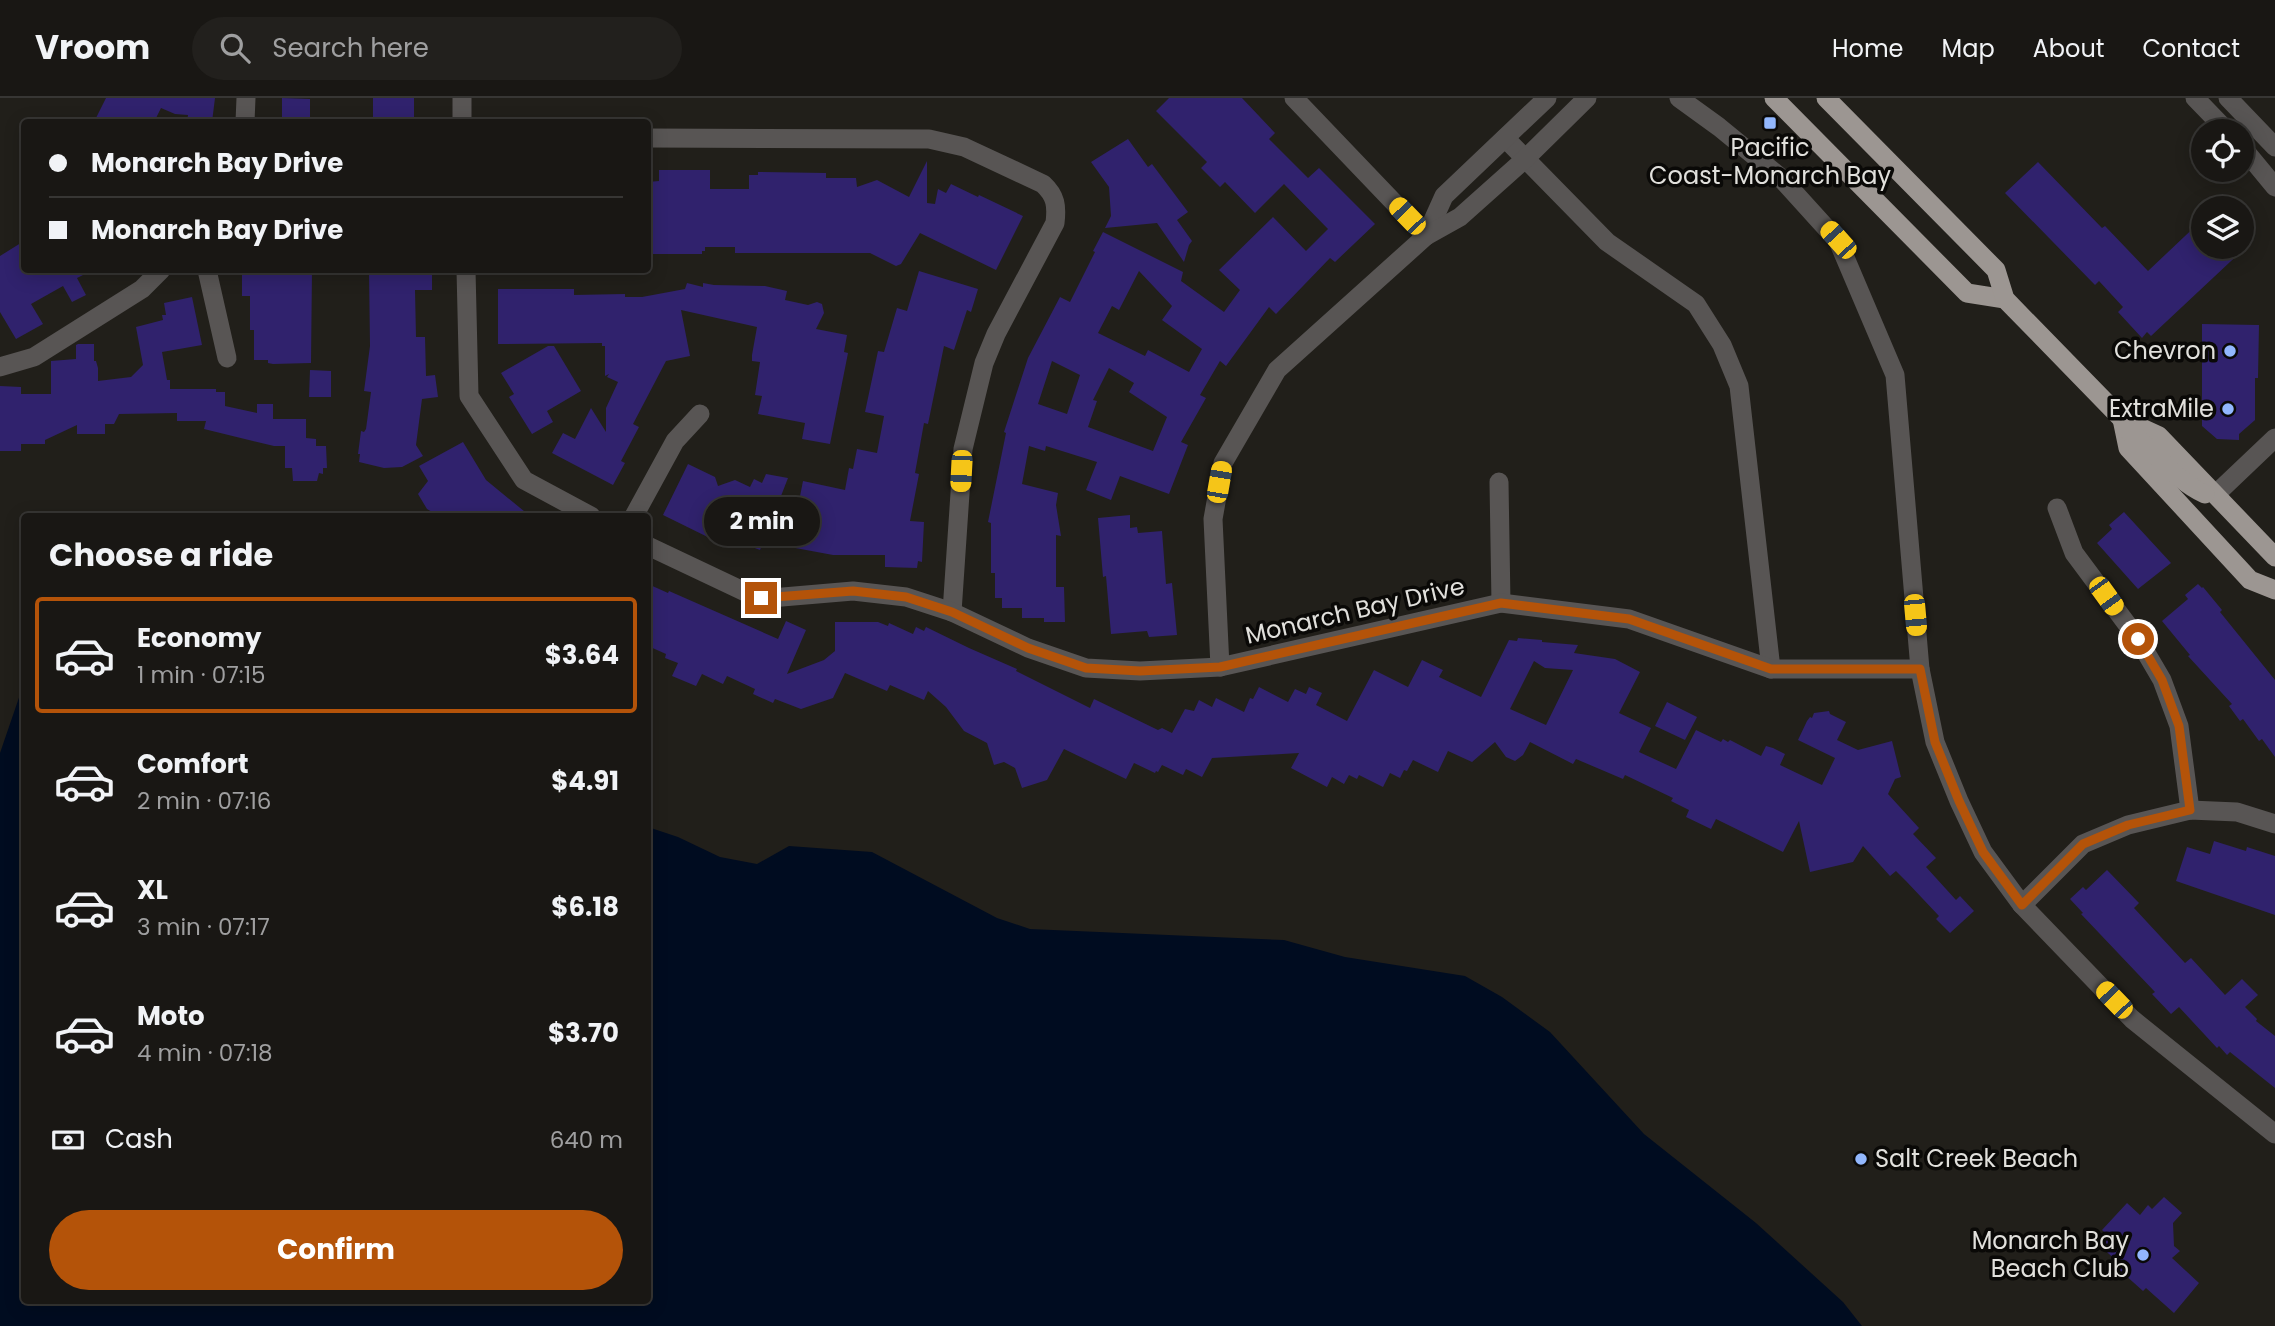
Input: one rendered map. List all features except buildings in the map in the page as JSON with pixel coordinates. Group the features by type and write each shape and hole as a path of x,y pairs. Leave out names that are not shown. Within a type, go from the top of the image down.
{"highway":[{"path":"1774,98 1967,293 2005,299"},
{"path":"1826,98 1996,270 2005,299 2123,424 2159,436 2275,557"},
{"path":"2123,424 2129,448 2250,580 2275,590"},
{"path":"2216,495 2228,526 2275,576"}],"street":[{"path":"245,119 246,98"},
{"path":"462,98 462,119"},
{"path":"1294,98 1426,236"},
{"name":"Monarch Bay Drive","path":"1426,236 1444,196 1547,98"},
{"name":"Monarch Bay Drive","path":"1220,667 1213,519 1223,463 1277,370 1426,236 1461,217 1587,98"},
{"path":"1679,98 1780,177 1838,240 1895,375 1920,669 1935,742 1983,852 2022,905 2132,1019 2275,1134"},
{"path":"2195,98 2215,119"},
{"path":"2228,98 2275,147"},
{"path":"651,138 929,139 964,147 1043,184 1050,191 1055,201 1055,223 989,348 968,425 961,471 952,612"},
{"path":"1505,138 1607,242 1696,304 1722,345 1739,386 1771,669"},
{"path":"2254,162 2275,187"},
{"path":"0,367 34,357 142,289 158,273"},
{"path":"207,273 228,358"},
{"path":"466,273 469,396 524,480 585,513"},
{"path":"636,513 675,441 700,414"},
{"path":"2216,495 2275,438"},
{"name":"Monarch Bay Drive","path":"1499,482 1501,603"},
{"path":"2057,508 2074,553 2138,639 2162,680 2179,726 2190,810"},
{"name":"Monarch Bay Drive","path":"651,546 761,598 853,591 906,597 952,612 1028,648 1086,668 1140,671 1220,667 1501,603 1629,619 1771,669 1920,669"},
{"path":"2022,905 2083,844 2128,825 2190,810 2237,812 2275,824"}],"water":[{"path":"21,692 21,1304 651,1304 651,828 678,837 720,857 757,864 789,846 872,852 997,918 1030,929 1284,940 1345,957 1465,976 1502,997 1550,1032 1644,1134 1756,1223 1843,1302 1862,1326 0,1326 0,753"}],"place":[{"name":"Pacific Coast-Monarch Bay","path":"1770,123"},
{"name":"Chevron","path":"2230,351"},
{"name":"ExtraMile","path":"2228,409"},
{"name":"Salt Creek Beach","path":"1861,1159"},
{"name":"Monarch Bay Beach Club","path":"2143,1255"}],"route":[{"path":"761,598 853,591 906,597 952,612 1028,648 1086,668 1140,671 1220,667 1501,603 1629,619 1771,669 1920,669 1935,742 1959,801 1983,852 2022,905 2083,844 2128,825 2190,810 2179,726 2162,680 2138,639"}]}
